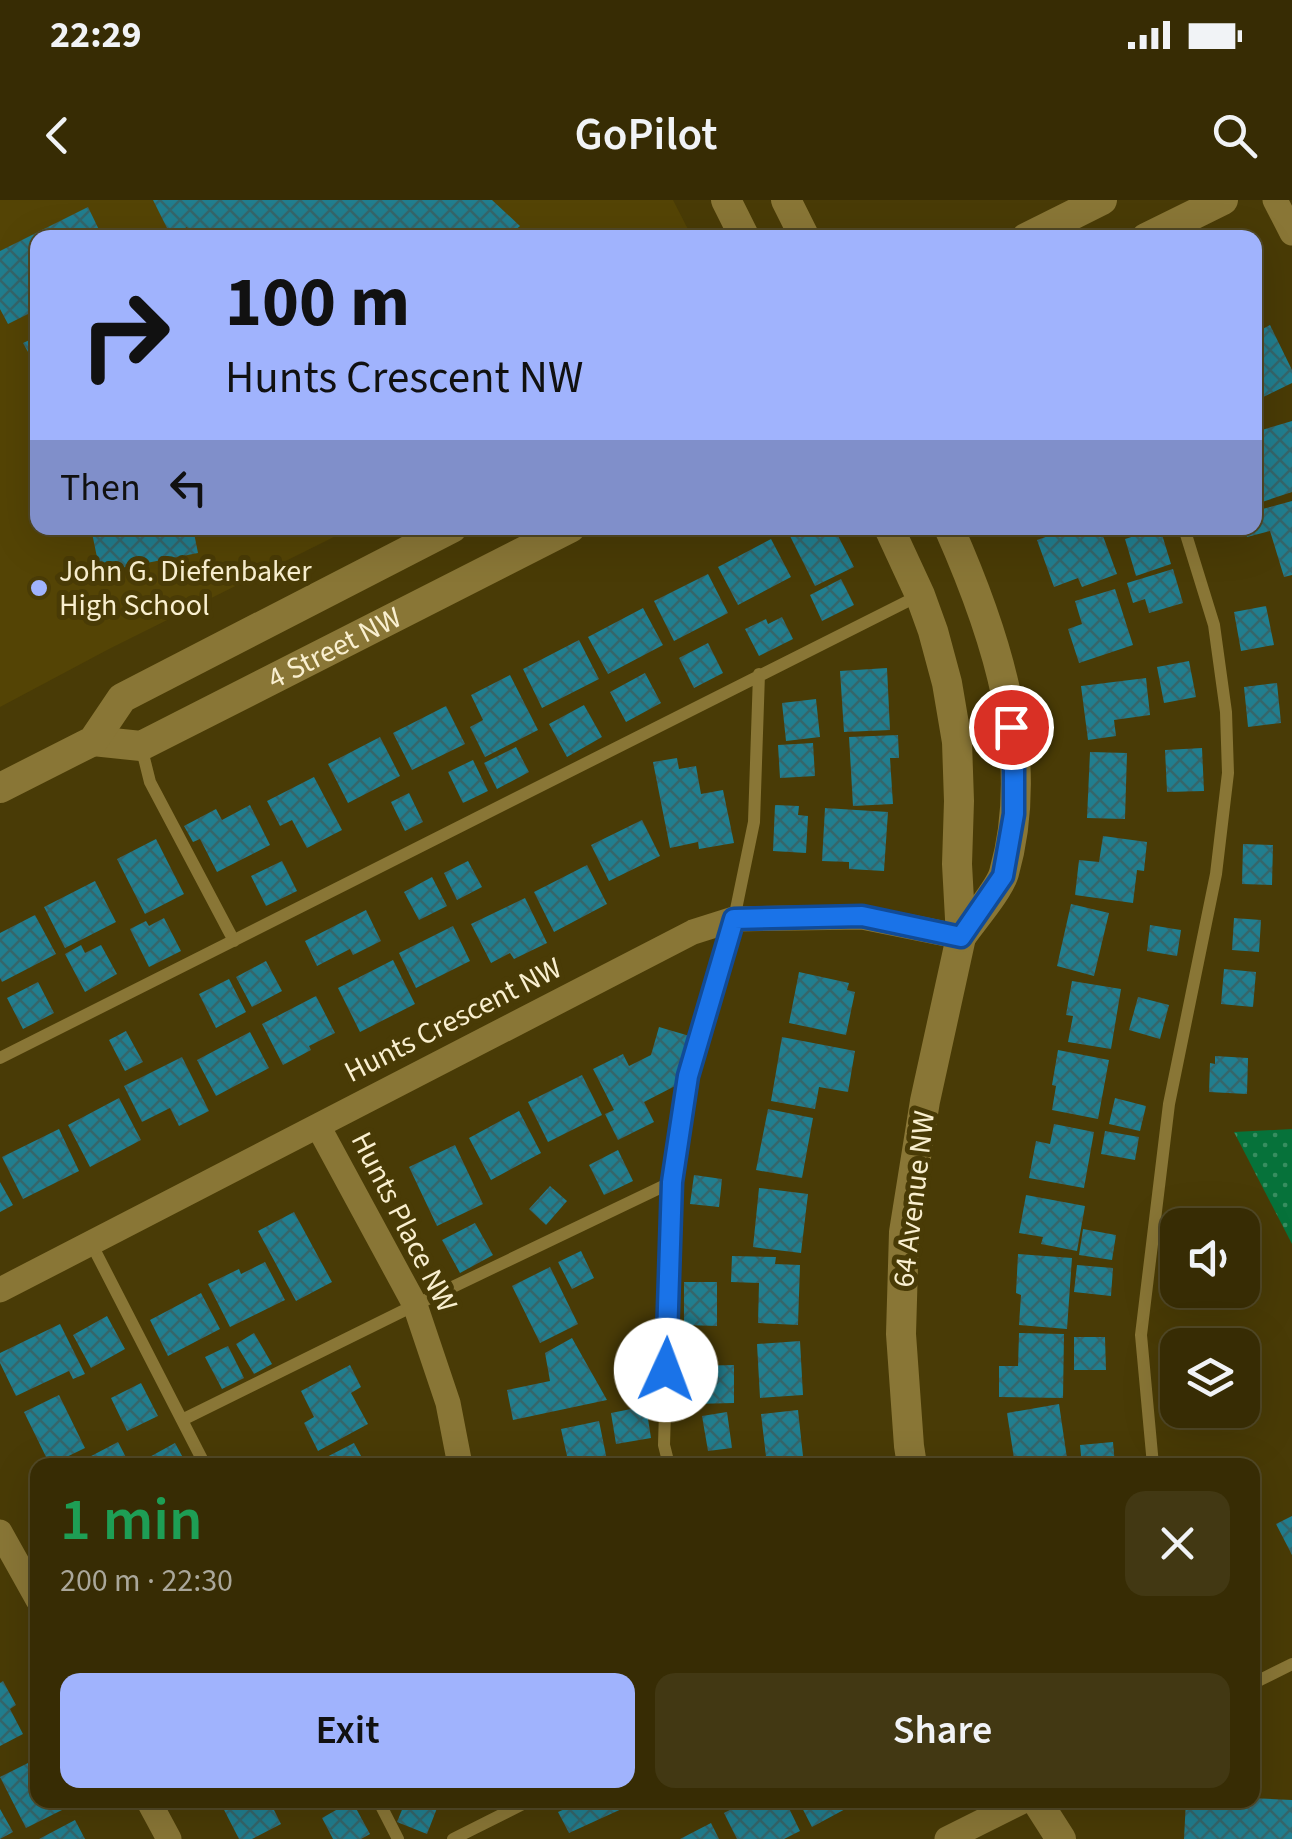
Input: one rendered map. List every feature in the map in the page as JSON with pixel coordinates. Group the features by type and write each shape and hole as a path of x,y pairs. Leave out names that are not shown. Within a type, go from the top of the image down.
{"main road":[{"path":"726,200 741,230"},
{"path":"786,200 801,230"},
{"path":"1042,230 1102,200"},
{"path":"1162,230 1224,200"},
{"name":"4 Street NW","path":"0,788 93,741 122,698 438,535"},
{"name":"4 Street NW","path":"141,746 556,535"},
{"name":"64 Avenue NW","path":"892,535 920,594 947,683 959,801 961,937 926,1101 904,1232 901,1334 911,1458"},
{"name":"64 Avenue NW","path":"952,535 995,644 1014,752 1014,814 1003,876 961,937"},
{"path":"93,741 141,746"},
{"path":"1041,1808 1061,1839"}],"street":[{"path":"1276,200 1292,233"},
{"name":"Hunts Crescent NW","path":"0,1290 693,932 734,919 862,916 961,937"},
{"name":"Hunts Place NW","path":"318,1126 415,1305 448,1402 459,1458"},
{"path":"0,1532 30,1586"},
{"path":"152,1808 169,1839"},
{"path":"947,1839 1008,1808"}],"lane":[{"path":"1152,1458 1141,1335 1169,1104 1216,874 1228,773 1226,712 1214,625 1186,535"},
{"path":"0,1058 920,594"},
{"path":"667,1458 664,1445 672,1182 688,1076 734,919 754,822 759,674"},
{"path":"141,746 150,782 234,941"},
{"path":"182,1420 672,1182"},
{"path":"91,1243 201,1458"},
{"path":"1260,1680 1292,1664"},
{"path":"382,1808 398,1839"},
{"path":"453,1839 515,1808"}],"shaded area":[{"path":"0,200 673,200 688,230 30,230 30,535 338,535 0,707"}],"green space":[{"path":"1292,1129 1292,1244 1234,1132"}],"building":[{"path":"153,200 492,200 520,226 515,230 168,230"},
{"path":"88,207 99,230 42,230"},
{"path":"30,236 30,313 8,324 0,309 0,251"},
{"path":"1270,325 1292,370 1292,383 1262,398 1262,329"},
{"path":"1292,421 1292,492 1262,502 1262,430"},
{"path":"1292,501 1292,575 1284,577 1270,531 1262,533 1262,509"},
{"path":"92,535 194,535 198,553 100,572"},
{"path":"790,535 838,535 854,567 815,586"},
{"path":"1051,535 1103,535 1117,574 1082,587 1078,578 1054,587 1037,540"},
{"path":"1162,535 1171,564 1136,576 1125,539"},
{"path":"771,539 791,577 738,605 718,567"},
{"path":"1173,569 1183,603 1149,613 1145,599 1133,603 1127,583"},
{"path":"708,574 728,613 674,641 654,601"},
{"path":"841,579 854,605 822,621 810,595"},
{"path":"1115,589 1133,645 1079,663 1068,629 1082,624 1075,601"},
{"path":"1266,606 1274,645 1241,651 1234,612"},
{"path":"643,608 663,645 608,674 588,637"},
{"path":"782,617 793,639 759,656 745,629 766,619 768,624"},
{"path":"579,640 599,679 542,708 523,669"},
{"path":"708,643 723,673 694,688 679,658"},
{"path":"1189,661 1196,697 1164,703 1157,667"},
{"path":"887,668 890,730 844,732 840,671"},
{"path":"645,673 661,703 626,722 610,692"},
{"path":"510,675 538,730 485,757 470,727 483,720 471,695"},
{"path":"1146,678 1150,715 1114,720 1116,736 1088,740 1081,686"},
{"path":"1277,683 1281,723 1248,727 1244,687"},
{"path":"816,699 820,737 786,741 782,703"},
{"path":"584,705 602,737 567,757 549,724"},
{"path":"446,706 465,744 412,770 393,733"},
{"path":"898,735 899,758 890,758 893,804 853,806 849,737"},
{"path":"380,737 400,776 348,803 328,764"},
{"path":"813,743 815,776 780,778 778,745"},
{"path":"516,747 529,772 497,789 484,763"},
{"path":"1202,748 1204,791 1167,792 1165,750"},
{"path":"1090,752 1127,753 1125,819 1087,818"},
{"path":"677,758 679,769 696,766 701,794 723,790 734,843 699,849 698,842 670,848 653,762"},
{"path":"473,760 488,791 463,803 448,772"},
{"path":"314,777 342,830 307,848 292,820 280,826 267,801"},
{"path":"409,793 423,822 405,831 391,802"},
{"path":"250,805 270,845 217,872 200,839 193,842 184,826 216,809 222,820"},
{"path":"775,805 799,806 798,815 808,816 806,853 773,851"},
{"path":"825,808 888,812 884,871 849,869 849,862 822,861"},
{"path":"642,820 660,856 609,881 591,845"},
{"path":"1103,836 1147,842 1144,871 1137,870 1133,903 1075,895 1079,860 1099,862"},
{"path":"156,839 184,894 145,914 117,859"},
{"path":"1243,844 1273,845 1272,885 1242,884"},
{"path":"282,861 297,891 266,906 251,876"},
{"path":"468,861 482,887 457,900 444,873"},
{"path":"587,865 607,904 554,932 534,892"},
{"path":"432,877 447,906 419,920 404,892"},
{"path":"95,881 116,922 65,948 44,907"},
{"path":"525,898 547,943 514,959 510,953 491,963 471,924"},
{"path":"1071,904 1109,913 1094,976 1057,966"},
{"path":"366,910 381,941 353,955 350,949 317,966 305,941"},
{"path":"35,915 56,954 2,982 0,933"},
{"path":"164,918 181,951 149,967 130,929"},
{"path":"1234,918 1261,920 1259,952 1232,950"},
{"path":"1150,925 1181,930 1177,956 1147,951"},
{"path":"453,926 470,961 416,988 399,953"},
{"path":"81,945 85,953 101,945 117,974 85,992 65,954"},
{"path":"393,960 415,1004 360,1032 338,988"},
{"path":"266,961 282,991 252,1007 236,977"},
{"path":"1224,969 1256,972 1253,1007 1221,1004"},
{"path":"799,972 849,983 847,990 855,992 846,1035 789,1023"},
{"path":"229,979 246,1012 216,1028 199,994"},
{"path":"1072,981 1121,989 1111,1049 1068,1042 1073,1016 1066,1015"},
{"path":"38,982 54,1013 23,1029 7,998"},
{"path":"316,996 335,1033 283,1065 262,1024"},
{"path":"1138,997 1169,1005 1160,1039 1129,1030"},
{"path":"659,1027 693,1037 679,1084 644,1102 654,1122 618,1140 605,1114 614,1110 593,1069 623,1054 629,1066 651,1055"},
{"path":"126,1031 143,1062 125,1071 109,1040"},
{"path":"250,1032 269,1068 216,1096 197,1060"},
{"path":"782,1037 855,1051 848,1092 819,1087 815,1109 771,1101"},
{"path":"1058,1050 1109,1060 1098,1119 1052,1110"},
{"path":"1215,1056 1248,1058 1247,1094 1209,1092 1210,1063 1215,1064"},
{"path":"182,1057 209,1111 179,1126 170,1108 142,1122 124,1086"},
{"path":"582,1075 602,1115 548,1142 528,1102"},
{"path":"119,1098 141,1140 90,1167 68,1125"},
{"path":"1115,1098 1146,1106 1140,1131 1109,1124"},
{"path":"768,1109 813,1118 802,1178 756,1170"},
{"path":"519,1111 541,1153 491,1180 469,1138"},
{"path":"1054,1124 1094,1132 1084,1188 1029,1178 1036,1141 1050,1144"},
{"path":"59,1129 79,1171 23,1199 2,1157"},
{"path":"1105,1131 1139,1137 1135,1160 1101,1154"},
{"path":"455,1145 483,1204 437,1226 409,1167"},
{"path":"618,1150 633,1181 604,1195 589,1165"},
{"path":"694,1175 722,1179 719,1207 690,1204"},
{"path":"0,1182 13,1205 0,1212"},
{"path":"550,1186 567,1201 546,1225 529,1209"},
{"path":"759,1188 808,1194 801,1253 753,1247"},
{"path":"1026,1195 1085,1206 1077,1251 1041,1244 1043,1237 1019,1233"},
{"path":"294,1212 332,1282 296,1301 258,1231"},
{"path":"475,1223 493,1255 460,1273 442,1240"},
{"path":"1083,1229 1116,1235 1112,1260 1079,1255"},
{"path":"581,1251 594,1278 572,1289 558,1262"},
{"path":"1018,1254 1072,1258 1067,1329 1019,1325"},
{"path":"732,1256 776,1257 775,1264 800,1265 798,1325 758,1323 759,1283 731,1282"},
{"path":"265,1262 285,1300 230,1327 208,1284"},
{"path":"1077,1265 1113,1268 1111,1296 1074,1292"},
{"path":"550,1267 578,1324 540,1343 512,1286"},
{"path":"684,1282 717,1282 717,1326 684,1325"},
{"path":"201,1293 220,1329 168,1356 150,1320"},
{"path":"107,1316 125,1349 91,1368 73,1335"},
{"path":"60,1324 85,1374 73,1379 69,1371 16,1396 0,1363 0,1353"},
{"path":"254,1333 272,1364 254,1374 236,1344"},
{"path":"1019,1333 1064,1334 1063,1398 999,1397 999,1366 1018,1366"},
{"path":"1074,1337 1105,1337 1106,1370 1074,1370"},
{"path":"572,1338 607,1400 513,1420 507,1390 550,1381 545,1353"},
{"path":"800,1341 803,1395 760,1398 757,1344"},
{"path":"228,1346 244,1378 222,1389 205,1357"},
{"path":"350,1365 361,1387 351,1393 368,1424 318,1451 304,1423 314,1417 301,1391"},
{"path":"734,1365 734,1403 693,1404 692,1366"},
{"path":"141,1383 158,1416 127,1431 111,1398"},
{"path":"59,1395 85,1448 64,1458 47,1458 24,1412"},
{"path":"1059,1404 1067,1458 1014,1458 1007,1413"},
{"path":"646,1406 651,1438 616,1444 611,1413"},
{"path":"798,1410 803,1458 766,1458 761,1414"},
{"path":"727,1412 732,1448 708,1451 702,1416"},
{"path":"599,1421 607,1458 567,1458 561,1429"},
{"path":"118,1442 126,1458 87,1458"},
{"path":"1113,1442 1114,1458 1081,1458 1080,1445"},
{"path":"175,1443 183,1458 148,1458"},
{"path":"354,1443 362,1458 325,1458"},
{"path":"1292,1516 1292,1555 1276,1524"},
{"path":"3,1681 16,1705 10,1709 23,1734 0,1746 0,1683"},
{"path":"30,1762 30,1808 66,1808 26,1828 0,1777"},
{"path":"1260,1798 1292,1800 1292,1839 1184,1839 1186,1808 1260,1808"},
{"path":"223,1808 273,1808 281,1824 252,1839 239,1839"},
{"path":"340,1808 356,1808 370,1834 361,1839 333,1839 322,1818"},
{"path":"403,1808 437,1808 427,1834 397,1822"},
{"path":"567,1808 624,1808 569,1833 558,1812"},
{"path":"734,1808 789,1808 800,1831 784,1839 737,1839 724,1813"},
{"path":"802,1808 847,1808 812,1827"},
{"path":"0,1809 13,1832 0,1839"},
{"path":"75,1820 85,1839 39,1839"},
{"path":"711,1823 719,1839 680,1839"}],"place":[{"name":"John G. Diefenbaker High School","path":"39,588"}],"route":[{"path":"666,1370 672,1182 688,1076 734,919 862,916 961,937 1003,876 1014,814 1011,727"}]}
